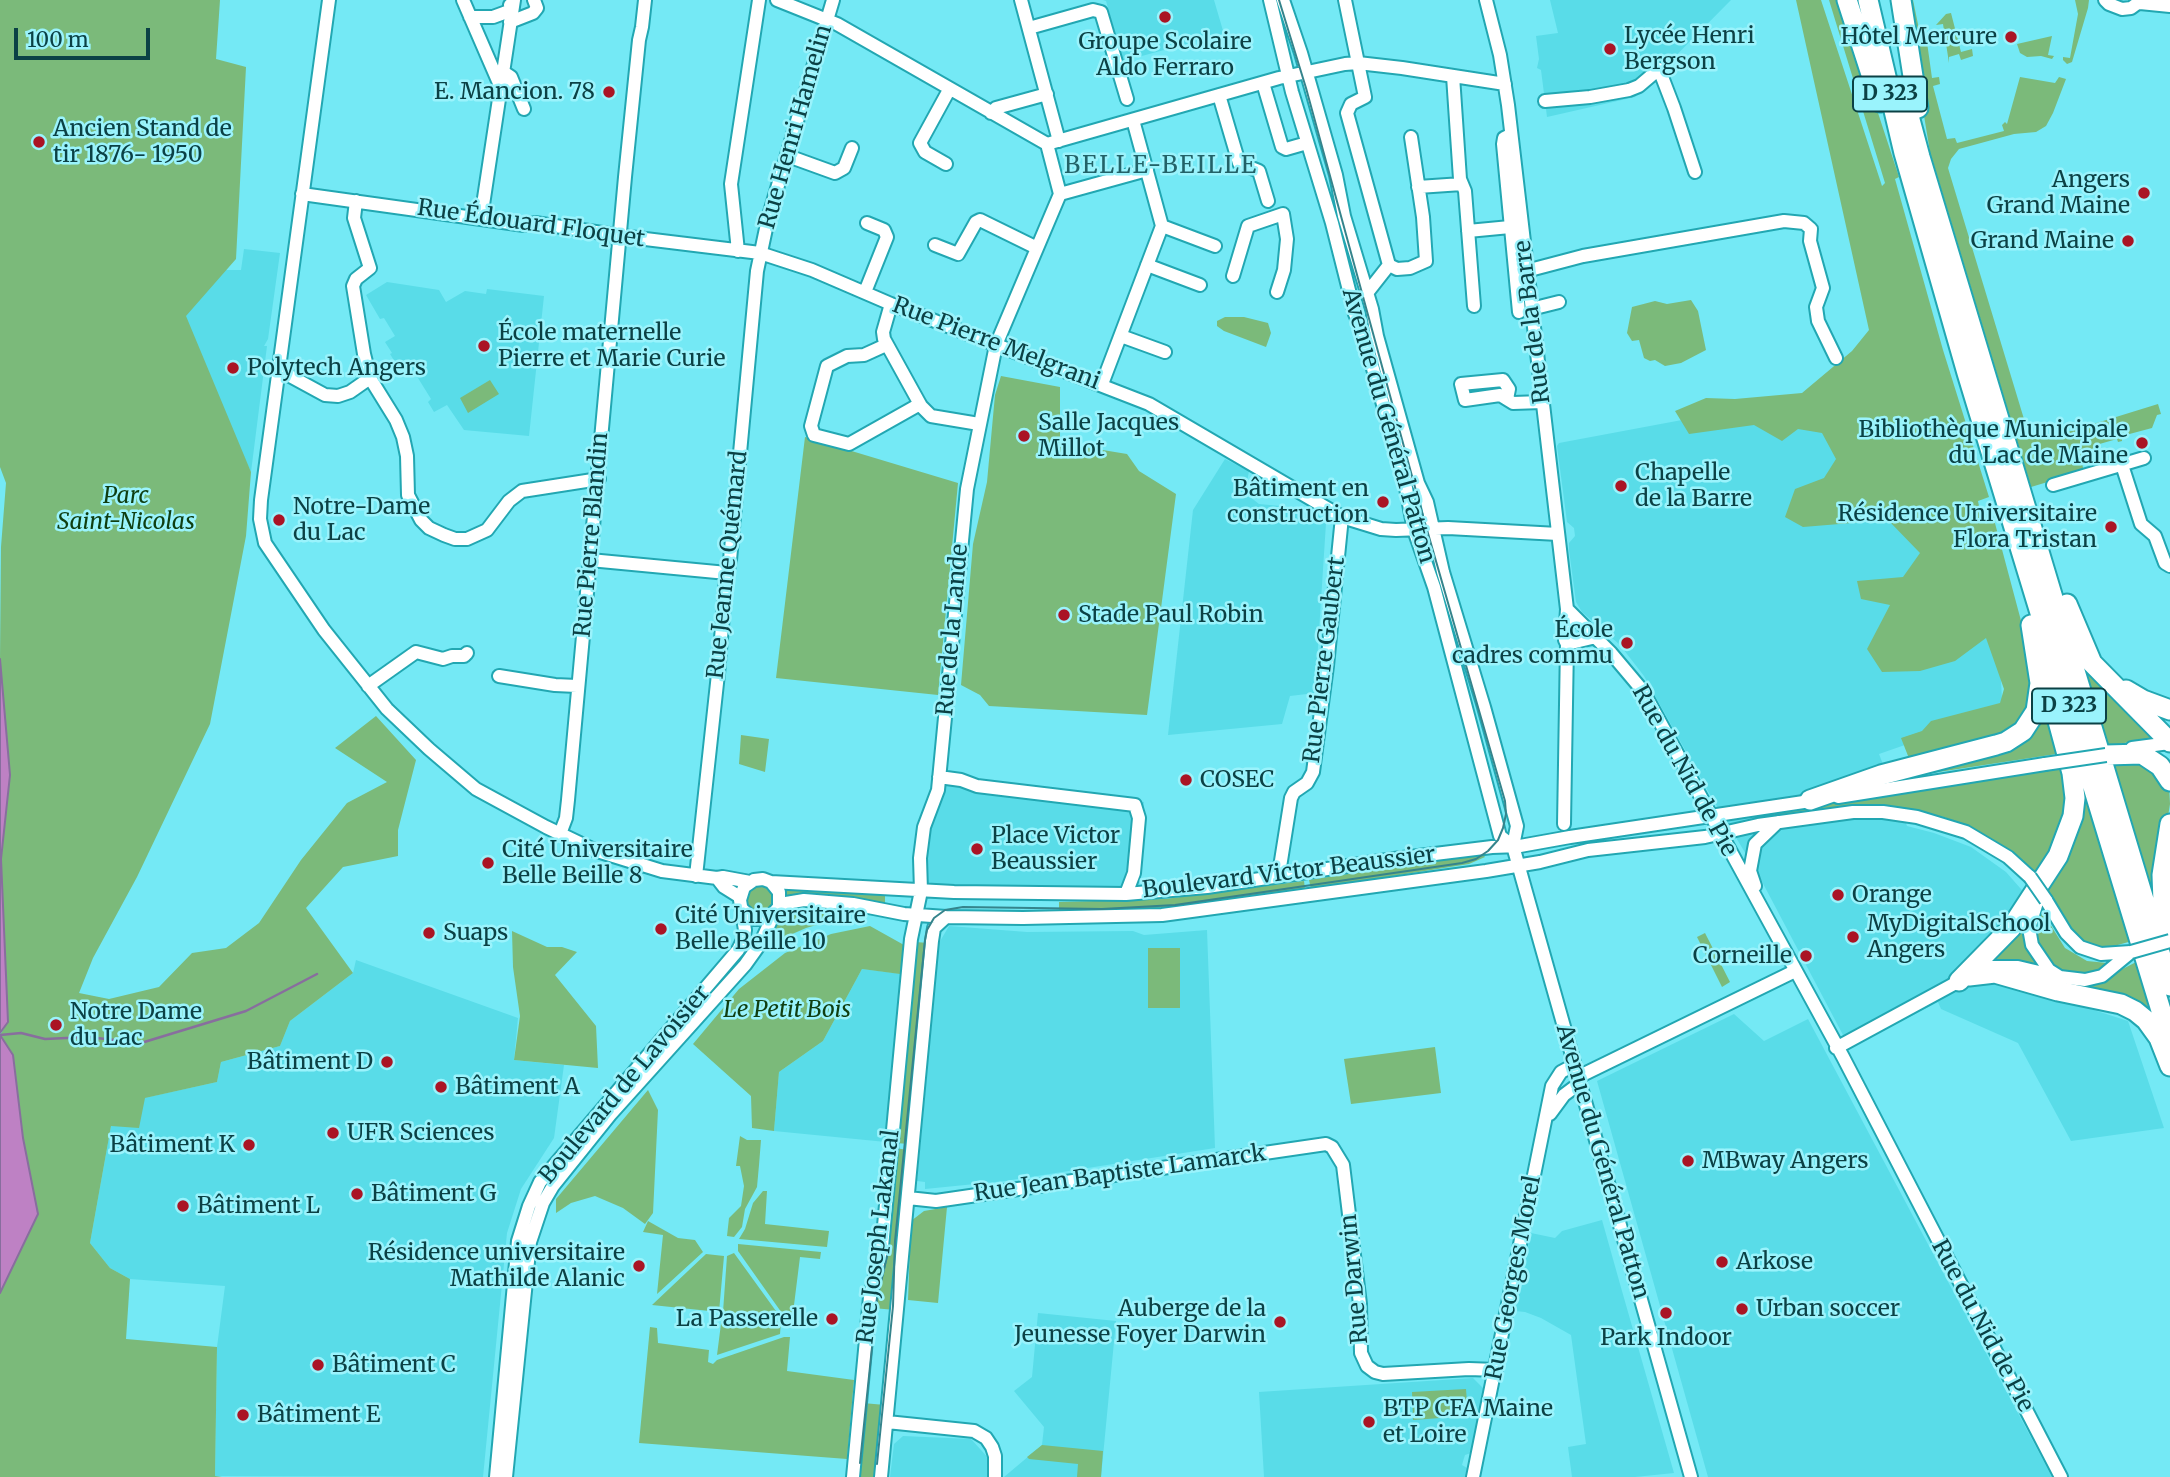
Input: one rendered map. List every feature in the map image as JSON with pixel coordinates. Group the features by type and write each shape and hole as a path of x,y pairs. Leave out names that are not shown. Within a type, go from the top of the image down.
{"highway":[{"path":"1849,0 1900,169 1914,188"},
{"name":"D 323","path":"1868,0 1914,188 1967,373 2170,1040"},
{"name":"D 323","path":"1882,0 1920,157 2170,986"},
{"path":"1901,0 1921,127 1939,197 1946,239"},
{"path":"1964,979 2011,928 2058,856 2073,816 2075,799 2072,773 2031,625 2006,521 1969,394 1967,373"},
{"path":"2028,514 2037,523 2053,572 2092,663 2170,742"},
{"path":"1806,801 1881,775 1996,746 2023,731 2036,711 2040,683 2031,625"},
{"path":"2102,674 2143,700 2170,710"},
{"path":"2117,752 2142,754 2151,758 2167,774 2170,781"},
{"path":"2170,824 2162,884 2164,913 2170,934"},
{"path":"1964,979 1995,973 2058,991 2122,1004 2147,1020 2159,1038 2170,1066"}],"street":[{"path":"329,0 260,519 265,543 309,609 387,709 477,789 560,834 594,850 630,862 662,871 696,876 723,877 750,882 763,879 771,882 779,891 780,904 773,916 763,920 753,919 717,878"},
{"path":"463,0 500,86"},
{"path":"470,17 493,17 511,8 533,13 537,8 534,0"},
{"name":"Rue Pierre Blandin","path":"560,834 566,818 568,800 639,40 645,0"},
{"path":"738,251 730,184 759,0"},
{"path":"777,0 827,19 990,113 1053,142 1306,71 1358,63 1505,84"},
{"name":"Rue Henri Hamelin","path":"760,253 833,0"},
{"path":"1021,0 1047,94 1060,194 1147,170"},
{"name":"Avenue du Général Patton","path":"1270,0 1307,143 1405,483 1415,530 1437,600 1500,836 1513,846"},
{"name":"Avenue du Général Patton","path":"1283,0 1336,175 1344,216 1414,470 1484,706 1517,826 1513,846 1691,1477"},
{"path":"1345,0 1365,97 1351,104 1348,113 1389,265 1397,269 1419,266 1426,261 1423,217 1411,136"},
{"name":"Rue de la Barre","path":"1486,0 1505,84 1506,140 1526,271 1525,310 1548,442 1567,609 1564,824"},
{"path":"2105,0 2122,9 2141,2 2170,6"},
{"path":"481,218 511,8"},
{"path":"1029,28 1093,10 1101,12 1127,99"},
{"path":"1545,101 1629,90 1639,86 1659,69 1695,173"},
{"path":"502,71 511,77 524,109"},
{"path":"1453,76 1474,306"},
{"path":"1264,83 1282,147 1286,149 1307,143"},
{"path":"946,164 925,152 920,143 949,90"},
{"path":"990,113 996,108 1047,94"},
{"path":"1219,95 1239,163 1259,171 1268,201"},
{"path":"1102,384 1162,226 1133,120"},
{"path":"1506,140 1510,227 1525,310 1559,302"},
{"path":"788,156 835,173 844,168 852,148"},
{"path":"1418,187 1462,184"},
{"name":"Rue Édouard Floquet","path":"302,194 524,225 535,223 760,253"},
{"name":"Rue de la Lande","path":"915,914 921,891 920,858 924,827 938,790 960,546 979,424 996,345 1060,194"},
{"path":"356,201 354,218 370,268 356,279 353,286 370,378 396,419 403,437 407,456 407,486 415,512 429,528 455,539 467,539 487,530 509,501 522,491 599,479"},
{"path":"1233,276 1248,226 1283,214 1287,239 1284,270 1277,292"},
{"path":"935,245 958,254 976,222 980,220 1038,248"},
{"path":"1526,271 1583,256 1784,221 1804,223 1811,229 1810,241 1823,288 1816,307 1818,321 1836,358"},
{"path":"865,292 887,237 882,229 867,223"},
{"path":"1162,226 1215,246"},
{"path":"1468,231 1510,227"},
{"name":"Rue Pierre Melgrani","path":"760,253 812,270 891,304 1102,384 1160,410 1342,517 1381,529 1558,534"},
{"name":"Rue Jeanne Quémard","path":"696,876 760,253"},
{"path":"1147,265 1200,285"},
{"path":"1367,293 1389,265"},
{"path":"891,304 883,332 886,345 920,404 931,416 979,424"},
{"path":"1121,336 1166,352"},
{"path":"886,345 864,355 848,356 827,366 811,426 814,435 849,444 920,404"},
{"path":"279,370 326,396 350,392 370,378"},
{"path":"1507,399 1513,403 1542,402"},
{"path":"2053,485 2144,458"},
{"path":"2122,465 2141,524 2155,536 2165,562 2170,566"},
{"name":"Rue Pierre Gaubert","path":"1280,876 1293,794 1307,783 1313,772 1342,517"},
{"path":"590,560 727,573"},
{"name":"Rue du Nid de Pie","path":"1567,609 1596,637 1643,691 1836,1048 1836,1060 1840,1069 1903,1176 2061,1477"},
{"path":"1567,644 1596,637"},
{"path":"368,686 416,652 443,659 464,656 467,653"},
{"path":"499,676 578,686"},
{"name":"Boulevard Victor Beaussier","path":"771,882 921,891 1126,894 1207,887 1394,859 1513,846 2045,764 2170,742"},
{"path":"939,777 961,780 976,786 1135,805 1139,818 1134,873 1126,894"},
{"name":"Boulevard Victor Beaussier","path":"1719,833 1718,826 1721,823 1784,809 1806,801"},
{"name":"Boulevard Victor Beaussier","path":"780,904 804,900 853,904 939,920 1162,915 1486,871 1588,850 1719,833 1833,813 1868,812 1917,817 1966,832 2008,857 2030,877 2066,933 2080,947 2101,954 2131,952"},
{"name":"Rue du Nid de Pie","path":"1762,910 1749,871 1750,861 1755,844 1778,822"},
{"path":"2058,856 2036,902 2029,928 2032,945 2040,960 2060,977"},
{"path":"1134,873 1146,892"},
{"path":"741,903 742,890 750,882"},
{"path":"921,891 939,920"},
{"name":"Boulevard de Lavoisier","path":"496,1477 518,1241 529,1206 540,1182 555,1163 738,950 745,930 741,903"},
{"name":"Rue Joseph Lakanal","path":"853,1477 870,1297 882,1247 915,914"},
{"name":"Boulevard de Lavoisier","path":"506,1477 530,1242 543,1202 610,1115 745,965 760,944 773,916"},
{"name":"Rue Joseph Lakanal","path":"881,1477 939,920"},
{"path":"1836,1048 1979,970 2001,965 2085,980 2102,976 2131,952 2170,941"},
{"path":"1564,1095 1557,1093 1552,1086 1561,1072 1577,1075 1795,971"},
{"name":"Rue Georges Morel","path":"1547,1120 1577,1075"},
{"name":"Rue Georges Morel","path":"1474,1477 1552,1086"},
{"path":"1555,1105 1565,1102 1587,1107"},
{"name":"Rue Jean Baptiste Lamarck","path":"908,1198 936,1200 1321,1144 1332,1147"},
{"name":"Rue Darwin","path":"1332,1147 1343,1165 1360,1304 1361,1353 1367,1366 1383,1374 1496,1370"},
{"path":"887,1422 974,1431 986,1438 992,1447 996,1462 995,1477"}],"shaded area":[{"name":"Groupe Scolaire Aldo Ferraro","path":"1103,0 1214,0 1224,34 1123,61 1106,1"},
{"name":"Lycée Henri Bergson","path":"1550,0 1731,0 1635,97 1547,117 1541,70 1537,68 1539,59 1536,36 1558,33"},
{"name":"Polytech Angers","path":"244,249 280,253 268,339 264,346 267,346 251,472 172,301 175,270 241,270"},
{"path":"387,282 439,290 446,302 465,291 486,294 487,289 544,296 529,436 464,430 447,405 434,412 428,402 431,399 413,370 403,375 390,354 392,353 385,342 395,336 384,318 380,319 366,295"},
{"path":"1830,414 1999,641 2002,700 1998,708 1968,723 1879,754 1907,826 1971,847 2006,872 2028,897 1963,968 2128,1021 2164,1128 2071,1141 2018,1043 1941,1009 1938,1002 1856,1045 1843,1035 1758,874 1644,676 1620,645 1582,612 1576,602 1569,550 1569,543 1575,536 1574,528 1567,522 1557,446 1559,443 1682,420"},
{"path":"1225,459 1249,471 1245,493 1259,504 1313,509 1326,523 1315,693 1290,696 1282,724 1168,735 1193,510"},
{"path":"0,659 10,775 1,859 8,1022 0,1033"},
{"path":"942,783 1144,802 1139,887 927,888 928,835"},
{"path":"949,926 1027,932 1133,931 1144,935 1207,930 1215,1148 1005,1181 925,1189 925,1182 917,1181 939,943"},
{"name":"UFR Sciences","path":"356,960 518,1018 514,1060 564,1065 554,1138 521,1189 507,1233 483,1477 215,1476 217,1347 225,1286 130,1279 110,1268 90,1243 111,1126 144,1098 217,1082 221,1062 280,1046 290,1021 353,973"},
{"path":"862,969 903,974 886,1142 774,1131 779,1072 823,1041"},
{"path":"1734,1014 1764,1041 1808,1019 2052,1477 1708,1477 1597,1081"},
{"path":"0,1035 13,1055 23,1138 38,1214 0,1293"},
{"path":"1602,1220 1674,1473 1635,1477 1572,1477 1568,1447 1586,1444 1571,1335 1541,1318 1515,1311 1531,1233 1555,1238 1562,1231"},
{"path":"1038,1313 1116,1321 1101,1477 1004,1477 1042,1445 1044,1427 1014,1391 1032,1377"},
{"name":"BTP CFA Maine et Loire","path":"1473,1378 1484,1389 1471,1453 1465,1455 1462,1465 1467,1468 1465,1477 1264,1477 1259,1392"},
{"path":"903,1436 971,1439 991,1461 989,1477 890,1477 894,1444"}],"green space":[{"name":"Parc Saint-Nicolas","path":"0,0 220,0 216,59 246,67 236,259 186,316 251,472 246,536 210,724 137,877 93,958 79,993 109,999 159,987 192,953 226,948 259,923 301,860 347,803 387,782 335,748 376,716 416,760 398,830 398,856 343,867 306,908 353,973 290,1021 280,1046 221,1062 217,1082 145,1098 139,1128 111,1126 90,1243 110,1268 130,1279 126,1339 217,1347 215,1476 222,1477 0,1477 0,1293 38,1214 23,1138 13,1055 0,1035 8,1022 1,859 10,775 0,659 1,547 6,483 0,467"},
{"path":"1796,0 1821,0 1882,186 1885,183 1829,0 1841,0 1899,177 1895,179 1943,350 1989,497 1978,501 1981,516 1992,512 2024,632 2032,676 2029,703 2024,718 2011,728 1983,742 1910,761 1901,738 1922,731 1931,721 2000,703 2004,689 1986,638 1955,661 1920,671 1882,672 1867,649 1890,605 1861,599 1857,581 1903,577 1920,553 1888,520 1803,527 1785,517 1795,489 1824,478 1836,459 1822,433 1798,429 1782,441 1754,425 1689,434 1675,411 1706,398 1735,399 1802,393 1852,351 1869,330"},
{"path":"1905,0 1913,0 1919,29 1925,28 1932,78 1939,77 1940,84 1933,86 1947,139 1955,138 1957,143 2004,131 2002,125 2005,122 2007,124 2020,77 2055,83 2059,77 2066,79 2046,126 2036,132 2014,134 1959,149 1948,168 2027,429 2035,436 2048,438 2158,404 2161,414 2157,415 2152,428 2122,436 2122,441 2118,442 2117,439 2096,445 2098,452 2080,457 2084,471 2031,487 1930,152"},
{"path":"2075,0 2089,0 2072,62 2067,64 2063,57 2070,58 2078,14"},
{"path":"1951,13 1961,52 1972,49 1973,56 1961,60 1959,54 1949,57 1949,63 1943,24 1936,25 1946,14"},
{"path":"2052,36 2048,55 2054,56 2052,59 2041,56 2027,57 2020,53 2017,44"},
{"path":"1691,300 1698,311 1706,350 1681,363 1665,366 1644,358 1639,340 1632,341 1627,333 1632,307 1655,301 1667,304"},
{"path":"1225,317 1244,317 1268,323 1271,333 1266,347 1217,326 1217,321"},
{"name":"Stade Paul Robin","path":"1001,376 1060,387 1060,443 1127,454 1139,471 1176,494 1147,715 989,706 980,695 961,685 973,544 987,482 995,395"},
{"path":"490,380 499,394 468,413 460,398"},
{"path":"805,437 958,483 938,695 776,678"},
{"path":"2074,638 2161,737 2106,746"},
{"path":"2046,661 2132,941 2107,948 2088,945 2072,933 2046,889 2076,825"},
{"path":"2043,701 2063,753 1886,780 2001,749"},
{"path":"741,735 769,739 765,772 739,764"},
{"path":"2134,756 2169,786 2170,804 2161,859 2163,932 2111,761"},
{"path":"2069,768 2071,804 2038,878 2019,858 1999,844 1944,817 1910,811 1766,818 1806,806 1829,804 1829,801"},
{"path":"1482,853 1485,857 1469,864 1311,889 1309,880"},
{"path":"1304,881 1305,889 1214,903 1145,909 1059,910 1059,902 1165,899"},
{"path":"760,885 770,889 774,899 770,909 760,913 750,909 746,899 750,889"},
{"path":"781,887 885,895 885,903 795,895 785,899"},
{"path":"2038,905 2065,948 2087,961 2107,963 2105,970 2085,977 2057,971 2040,954 2032,927"},
{"path":"797,906 860,910 858,913 806,928 765,946 777,919"},
{"path":"2023,917 2027,945 2041,970 1986,964"},
{"name":"Le Petit Bois","path":"870,926 904,945 900,974 862,969 823,1041 779,1072 774,1131 752,1128 751,1096 693,1044 739,989 785,953 831,934"},
{"path":"512,931 547,947 562,947 577,952 555,975 596,1026 598,1068 514,1060 520,1016 513,967"},
{"path":"1705,933 1730,982 1722,987 1697,937"},
{"path":"915,942 929,943 909,1144 896,1143"},
{"path":"1148,948 1180,948 1180,1008 1148,1008"},
{"path":"2138,961 2155,1018 2067,983 2115,973"},
{"path":"1435,1047 1441,1093 1351,1104 1344,1059"},
{"path":"648,1090 658,1110 653,1213 645,1224 623,1208 595,1196 571,1203 556,1213 556,1199"},
{"path":"740,1136 747,1140 761,1140 757,1187 745,1209 742,1227 734,1237 727,1236 729,1218 741,1206 744,1186 740,1166 736,1166"},
{"path":"895,1148 908,1150 895,1310 873,1308"},
{"path":"763,1191 767,1191 765,1224 829,1231 827,1247 739,1239 753,1203"},
{"path":"947,1207 938,1303 908,1300 911,1221 924,1211"},
{"path":"648,1221 678,1238 695,1240 703,1252 657,1294 663,1235 643,1232"},
{"path":"738,1244 821,1252 820,1259 800,1257 794,1305 797,1306 796,1317 784,1316 738,1251"},
{"path":"734,1253 781,1318 723,1312 727,1256"},
{"path":"706,1254 724,1256 719,1312 652,1305"},
{"path":"722,1316 781,1322 780,1334 717,1355"},
{"path":"650,1327 657,1328 658,1343 709,1350 708,1362 713,1364 717,1360 790,1337 787,1371 854,1380 847,1459 639,1443"},
{"path":"1466,1389 1468,1416 1413,1420 1412,1392"},
{"path":"863,1403 885,1405 875,1477 857,1477"},
{"path":"1042,1445 1103,1451 1101,1477 1077,1477 1078,1464 1027,1457"}],"waterway":[{"path":"0,1035 21,1033 45,1039 88,1037 141,1043 246,1011 317,974"}],"tram line":[{"path":"877,1464 893,1306 895,1241 925,940 934,918 945,910 963,907 1102,909 1175,905 1462,863 1476,859 1488,851 1498,840 1503,828 1505,801 1279,0"},
{"path":"860,1463 877,1299 888,1252"}],"place":[{"name":"Groupe Scolaire Aldo Ferraro","path":"1165,17"},
{"name":"Hôtel Mercure","path":"2011,37"},
{"name":"Lycée Henri Bergson","path":"1610,49"},
{"name":"E. Mancion. 78","path":"609,92"},
{"name":"Ancien Stand de tir 1876- 1950","path":"39,142"},
{"name":"Angers Grand Maine","path":"2144,193"},
{"name":"Grand Maine","path":"2128,241"},
{"name":"École maternelle Pierre et Marie Curie","path":"484,346"},
{"name":"Polytech Angers","path":"233,368"},
{"name":"Salle Jacques Millot","path":"1024,436"},
{"name":"Bibliothèque Municipale du Lac de Maine","path":"2142,443"},
{"name":"Chapelle de la Barre","path":"1621,486"},
{"name":"Bâtiment en construction","path":"1383,502"},
{"name":"Notre-Dame du Lac","path":"279,520"},
{"name":"Résidence Universitaire Flora Tristan","path":"2111,527"},
{"name":"Stade Paul Robin","path":"1064,615"},
{"name":"École cadres commu","path":"1627,643"},
{"name":"COSEC","path":"1186,780"},
{"name":"Place Victor Beaussier","path":"977,849"},
{"name":"Cité Universitaire Belle Beille 8","path":"488,863"},
{"name":"Orange","path":"1838,895"},
{"name":"Cité Universitaire Belle Beille 10","path":"661,929"},
{"name":"Suaps","path":"429,933"},
{"name":"MyDigitalSchool Angers","path":"1853,937"},
{"name":"Corneille","path":"1806,956"},
{"name":"Notre Dame du Lac","path":"56,1025"},
{"name":"Bâtiment D","path":"387,1062"},
{"name":"Bâtiment A","path":"441,1087"},
{"name":"UFR Sciences","path":"333,1133"},
{"name":"Bâtiment K","path":"249,1145"},
{"name":"MBway Angers","path":"1688,1161"},
{"name":"Bâtiment G","path":"357,1194"},
{"name":"Bâtiment L","path":"183,1206"},
{"name":"Arkose","path":"1722,1262"},
{"name":"Résidence universitaire Mathilde Alanic","path":"639,1266"},
{"name":"Urban soccer","path":"1742,1309"},
{"name":"Park Indoor","path":"1666,1313"},
{"name":"La Passerelle","path":"832,1319"},
{"name":"Auberge de la Jeunesse Foyer Darwin","path":"1280,1322"},
{"name":"Bâtiment C","path":"318,1365"},
{"name":"Bâtiment E","path":"243,1415"},
{"name":"BTP CFA Maine et Loire","path":"1369,1422"}],"district":[{"name":"BELLE-BEILLE","path":"1161,166"}]}
